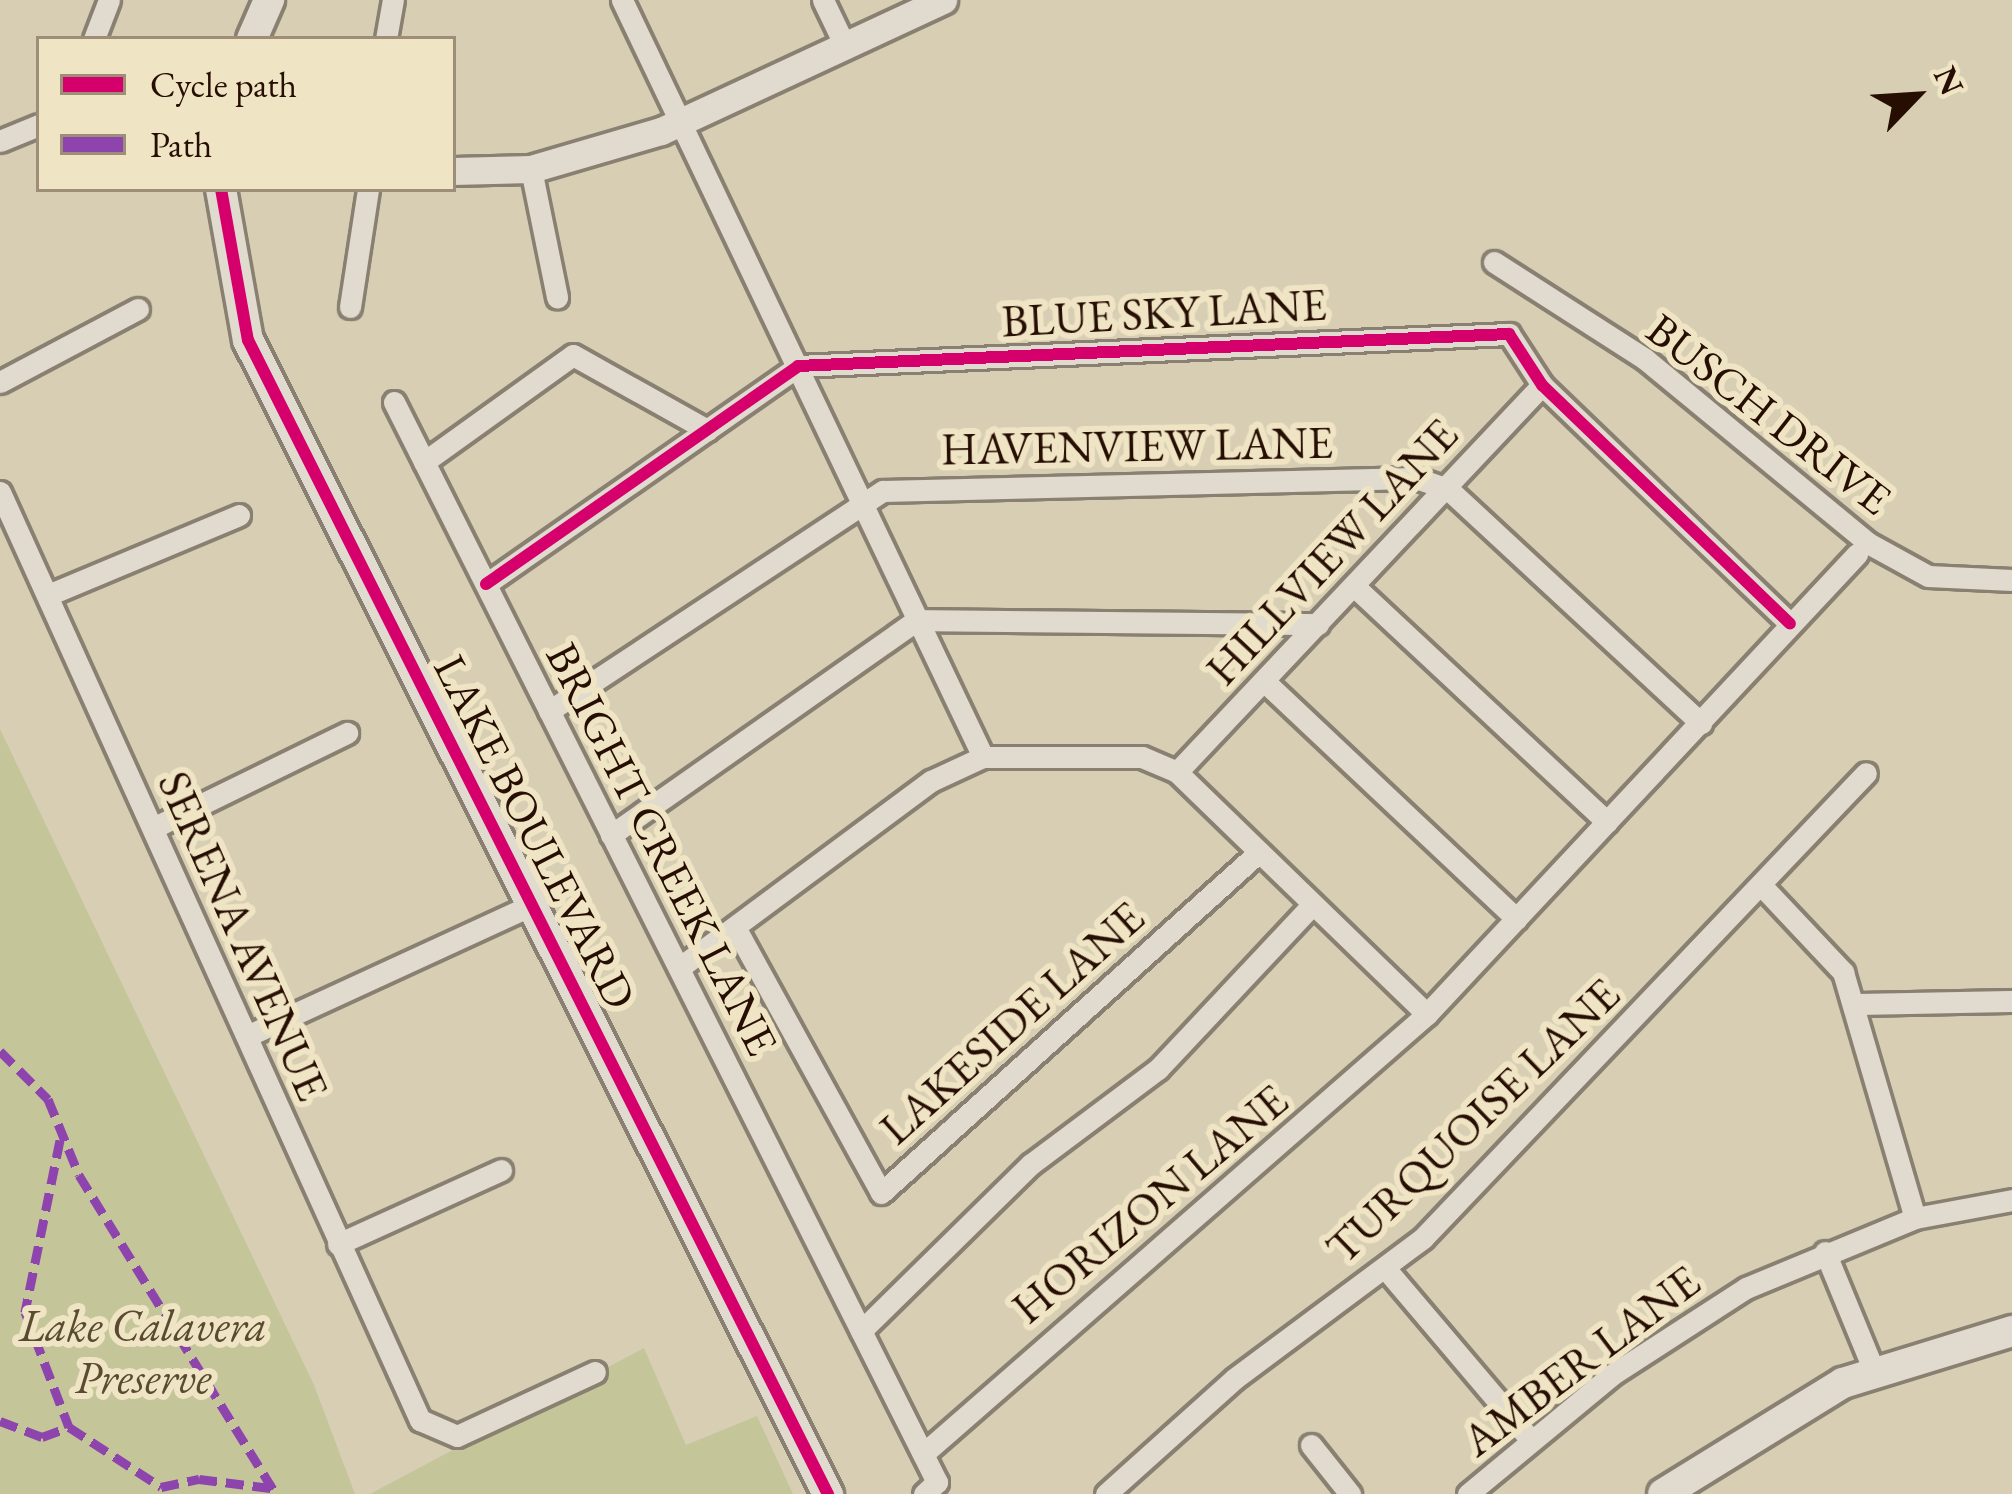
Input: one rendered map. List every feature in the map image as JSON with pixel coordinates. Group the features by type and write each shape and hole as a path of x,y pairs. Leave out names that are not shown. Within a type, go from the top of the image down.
{"main road":[{"path":"253,36 269,0"},
{"name":"LAKE BOULEVARD","path":"222,192 248,340 828,1494"},
{"path":"1663,1494 1735,1440 1874,1371 2012,1331"}],"street":[{"path":"95,36 109,0"},
{"path":"387,36 393,0"},
{"path":"622,0 983,757"},
{"path":"823,0 844,46"},
{"path":"456,171 531,169 680,123 943,0"},
{"path":"0,141 36,125"},
{"path":"531,169 557,296"},
{"path":"350,307 368,192"},
{"name":"BUSCH DRIVE","path":"1494,262 1645,359 1868,544 1928,576 2012,580"},
{"path":"0,382 138,309"},
{"name":"BLUE SKY LANE","path":"798,367 1509,334 1542,385 1790,624"},
{"path":"424,462 573,355 707,430"},
{"path":"485,584 798,367"},
{"name":"HILLVIEW LANE","path":"1177,772 1542,385"},
{"name":"BRIGHT CREEK LANE","path":"394,402 937,1482 924,1494"},
{"name":"HAVENVIEW LANE","path":"859,499 1416,478 1448,489"},
{"path":"1448,489 1701,723"},
{"name":"SERENA AVENUE","path":"0,492 416,1411 436,1433 457,1436 595,1372"},
{"path":"549,711 859,499"},
{"path":"48,596 239,514"},
{"name":"HORIZON LANE","path":"923,1454 1427,1014 1857,554"},
{"path":"1354,586 1607,822"},
{"path":"611,835 917,620 1318,624"},
{"path":"1264,681 1517,919"},
{"path":"154,827 347,733"},
{"path":"679,968 931,781 983,757 1142,757 1177,772 1427,1014"},
{"name":"TURQUOISE LANE","path":"1106,1494 1234,1379 1385,1268 1866,773"},
{"name":"LAKESIDE LANE","path":"735,927 881,1193 1259,852"},
{"path":"1761,886 1818,940 1856,1004 1915,1218"},
{"path":"860,1331 1031,1164 1158,1069 1313,904"},
{"path":"247,1036 532,905"},
{"path":"1856,1004 2012,1001"},
{"path":"338,1244 501,1170"},
{"name":"AMBER LANE","path":"1468,1494 1676,1330 1825,1252 1915,1218 2012,1200"},
{"path":"1825,1252 1874,1371"},
{"path":"1385,1268 1531,1440"},
{"path":"1311,1445 1351,1494"}],"green space":[{"name":"Lake Calavera Preserve","path":"0,729 314,1385 355,1494 0,1494"},
{"path":"644,1348 686,1445 757,1416 793,1494 370,1494"}],"marked path":[{"path":"0,1051 48,1099 79,1175 276,1494"},
{"path":"60,1140 25,1312 69,1427"},
{"path":"0,1421 42,1437 69,1427 161,1487 199,1479 270,1488"}],"cycle path":[{"path":"222,192 248,340 828,1494"},
{"path":"486,584 798,366 1509,334 1542,385 1790,624"}]}
